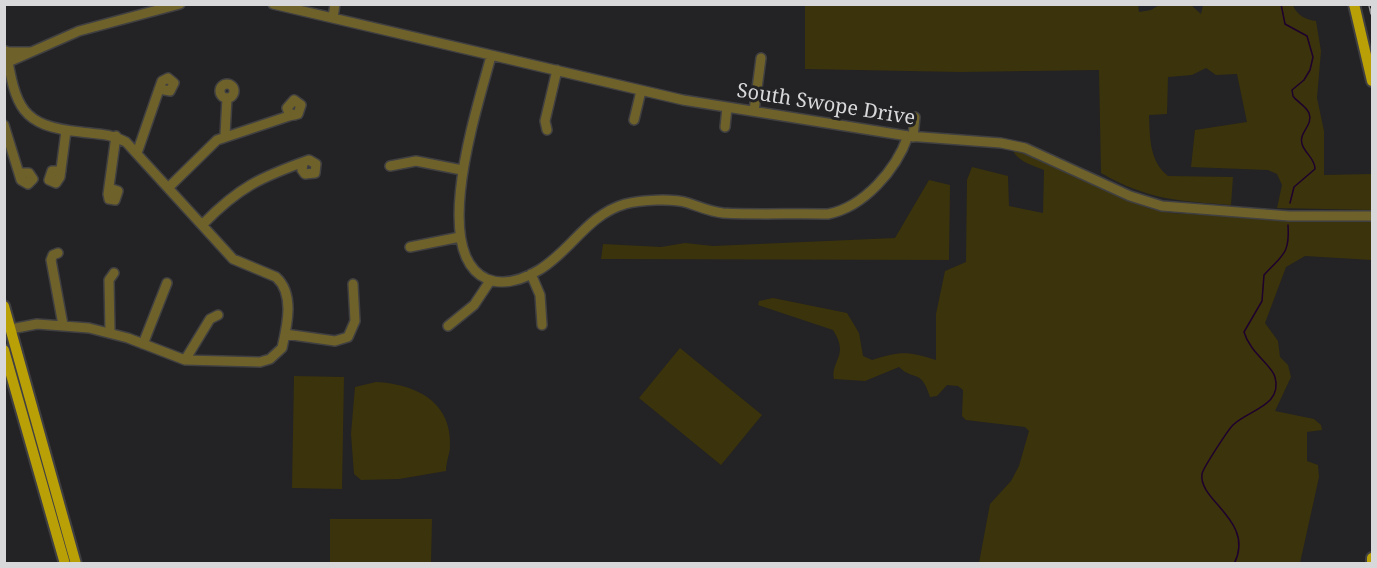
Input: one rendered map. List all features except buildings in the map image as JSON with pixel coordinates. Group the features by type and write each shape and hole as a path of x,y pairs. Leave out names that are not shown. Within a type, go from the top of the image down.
{"main road":[{"path":"1354,4 1372,81"},
{"path":"4,306 76,564"},
{"path":"4,350 65,564"},
{"path":"1372,558 1372,564"}],"street":[{"path":"6,63 79,31 180,4"},
{"name":"South Swope Drive","path":"273,4 641,91 726,108 910,136 1025,148 1130,196 1162,206 1279,215 1372,216"},
{"path":"333,18 335,4"},
{"path":"11,329 37,324 110,332 185,360 260,362 278,353 285,334 288,298 282,282 266,270 233,258 137,153 116,136 66,131 30,118 22,110 14,90 5,52 30,52"},
{"path":"491,56 462,170 460,237 464,255 471,267 490,280 505,282 531,274 551,261 596,218 628,203 686,202 723,213 828,214 843,211 856,204 902,152 910,136 915,117"},
{"path":"754,111 761,58"},
{"path":"547,130 545,121 557,70"},
{"path":"137,153 159,89"},
{"path":"4,94 14,90"},
{"path":"634,120 641,91"},
{"path":"225,135 227,98"},
{"path":"725,127 726,108"},
{"path":"833,124 835,112"},
{"path":"169,187 199,156 225,135 295,115"},
{"path":"4,125 20,173"},
{"path":"61,171 66,131"},
{"path":"109,188 116,136"},
{"path":"390,165 416,161 462,170"},
{"path":"202,224 246,186 276,171 303,163"},
{"path":"410,246 460,237"},
{"path":"58,253 53,255 51,260 63,326"},
{"path":"110,332 109,280 114,273"},
{"path":"531,274 540,295 542,325"},
{"path":"448,327 474,305 490,280"},
{"path":"143,344 167,283"},
{"path":"285,334 335,341 348,337 355,321 353,284"},
{"path":"185,360 210,319 218,315"}],"shaded area":[{"path":"1138,4 1139,12 1151,10 1159,5 1191,5 1201,14 1203,5 1293,5 1302,16 1316,21 1321,51 1317,98 1324,131 1324,175 1372,174 1372,210 1277,208 1282,185 1277,174 1268,170 1191,167 1195,130 1247,122 1237,74 1216,75 1206,68 1192,75 1168,77 1167,114 1149,115 1152,148 1162,170 1168,176 1233,177 1231,205 1164,198 1134,189 1101,173 1099,70 960,72 805,69 805,5"},
{"path":"1012,148 1030,153 1148,208 1171,213 1278,219 1372,220 1372,260 1305,256 1286,267 1265,323 1278,341 1280,357 1288,365 1291,377 1275,411 1314,419 1321,425 1322,430 1307,432 1307,461 1318,465 1319,477 1300,563 979,563 990,504 1011,481 1019,466 1029,431 1025,427 966,420 962,416 963,390 958,386 947,385 937,396 930,397 924,382 899,367 865,381 834,379 840,346 833,330 758,305 759,301 773,298 847,313 859,333 863,356 872,360 904,353 936,360 936,314 945,271 966,262 967,180 972,167 1008,176 1009,206 1043,213 1044,170 1021,159"},
{"path":"929,180 950,185 949,260 601,259 603,244 661,247 685,243 713,246 895,238"},
{"path":"680,348 762,415 721,465 639,398"},
{"path":"294,376 344,377 342,489 292,488"},
{"path":"376,382 405,387 418,392 438,407 449,432 450,448 446,471 399,479 361,480 354,474 351,434 355,387"},
{"path":"330,519 432,519 431,563 330,563"}],"waterway":[{"path":"1281,4 1285,24 1307,36 1313,57 1310,70 1304,80 1292,90 1293,96 1309,113 1309,121 1301,140 1315,169 1294,187 1290,203"},
{"path":"1234,564 1239,549 1238,536 1225,513 1208,493 1203,484 1202,474 1233,425 1263,406 1274,395 1276,387 1273,372 1251,346 1244,332 1262,301 1264,275 1284,254 1288,243 1288,225"}],"railway":[{"path":"1370,4 1372,13"}]}
